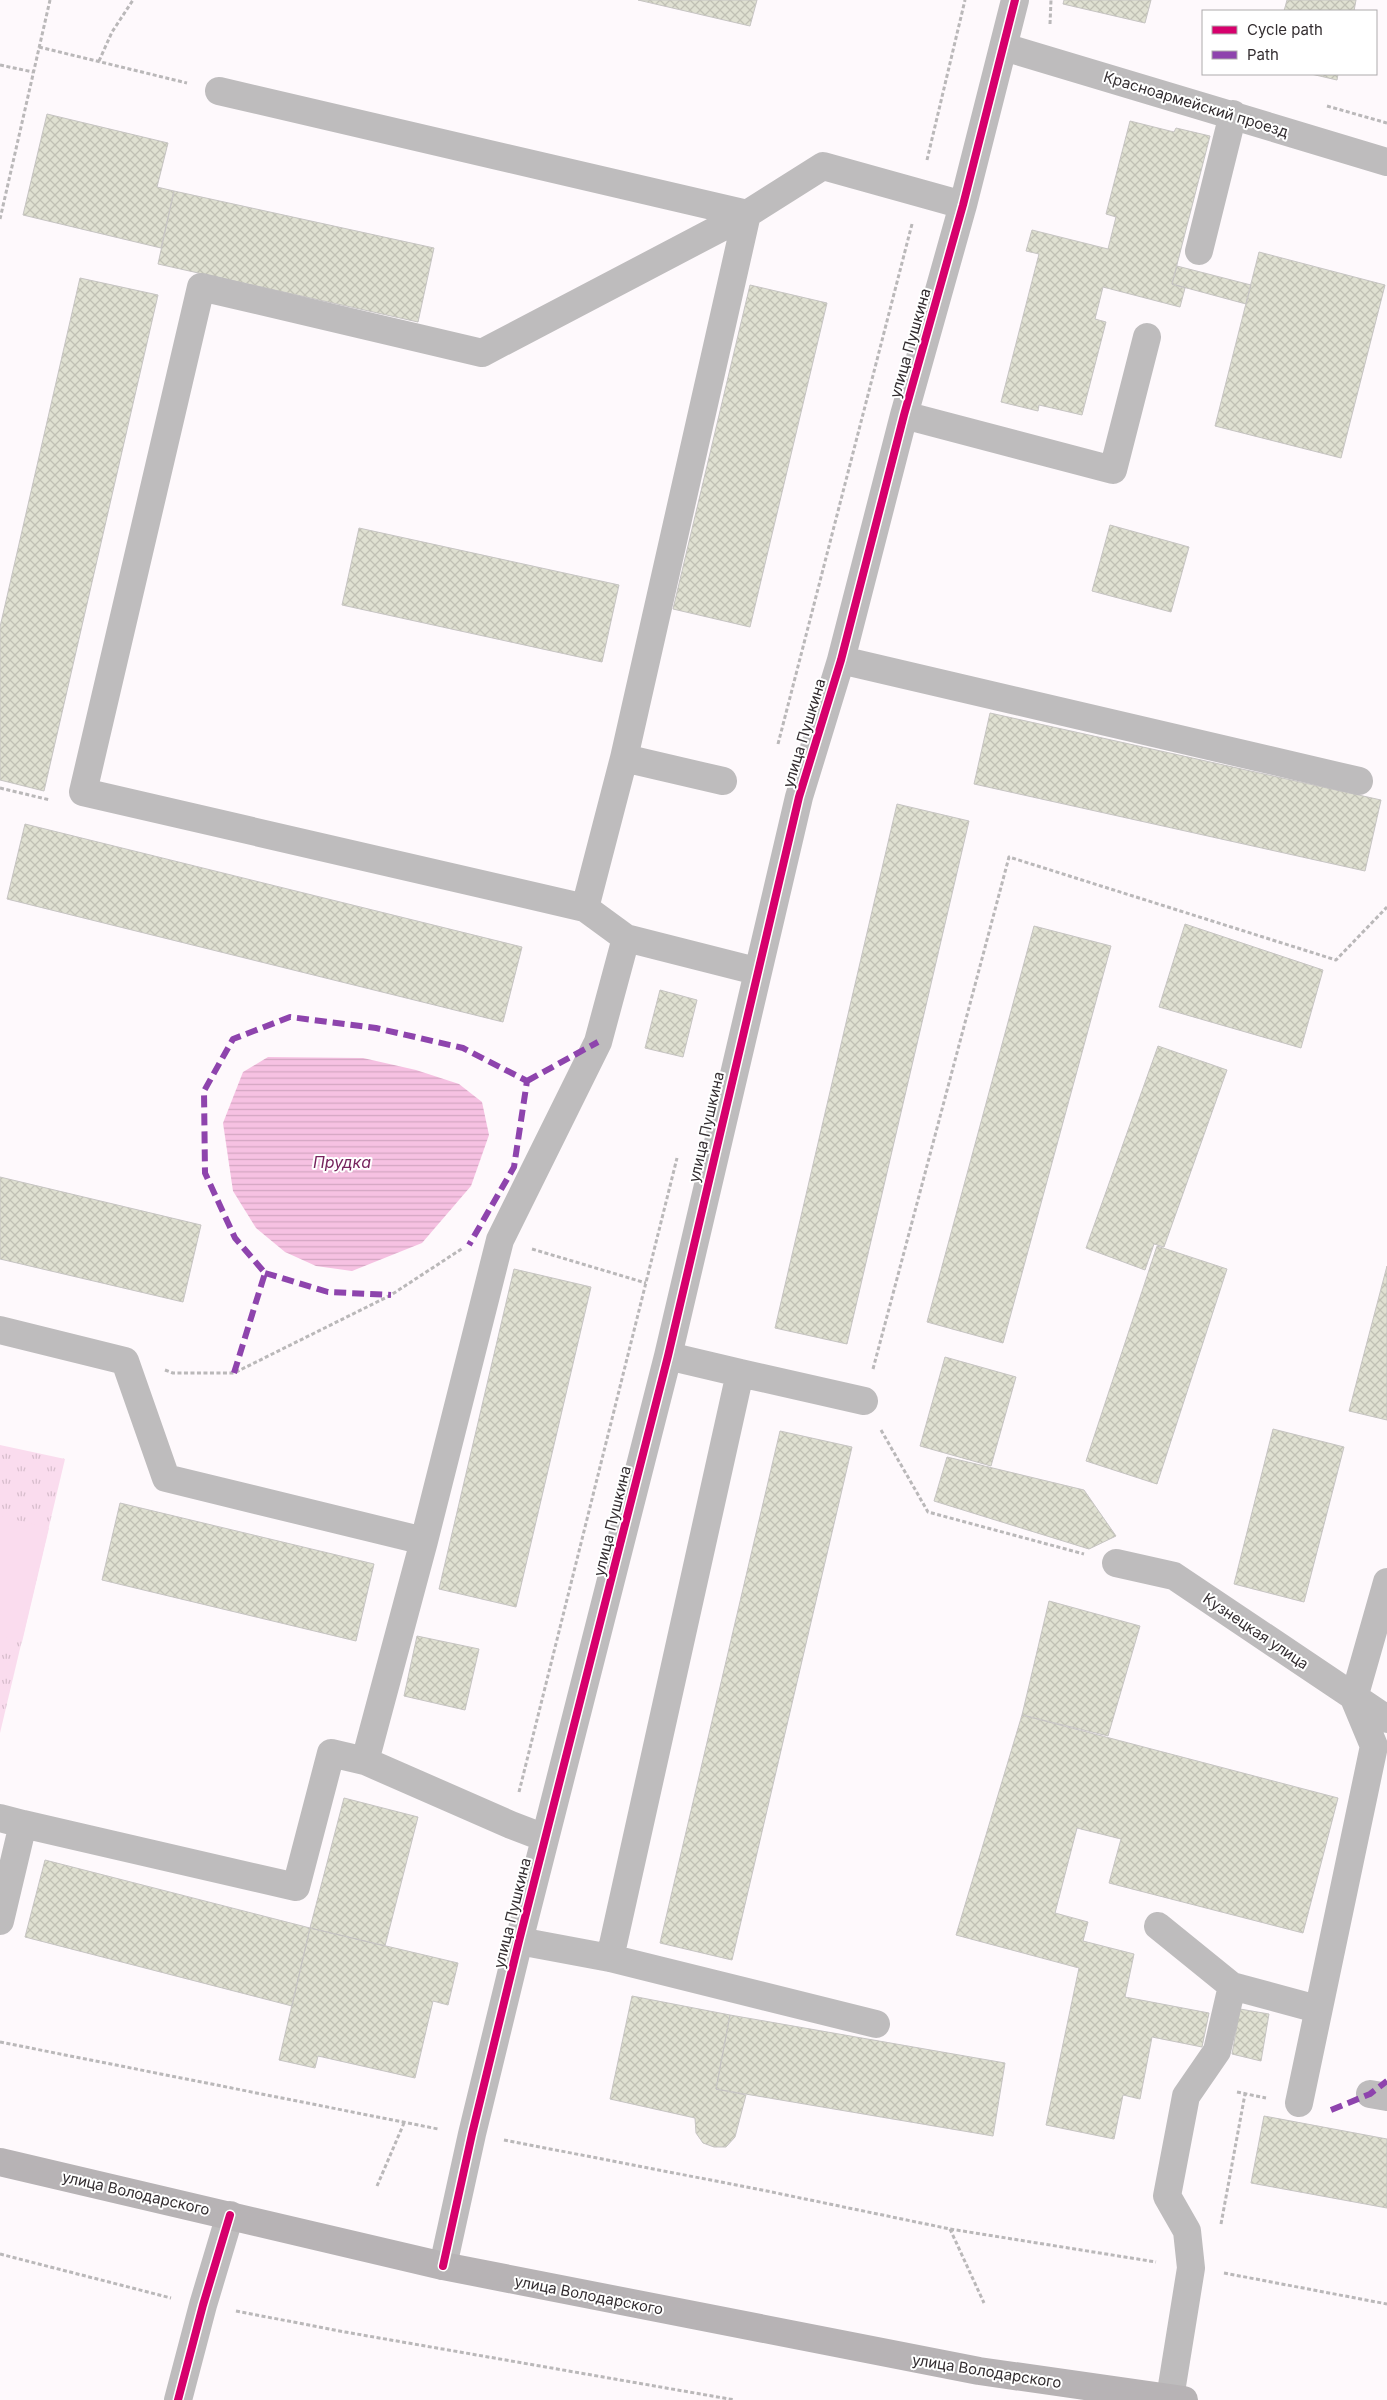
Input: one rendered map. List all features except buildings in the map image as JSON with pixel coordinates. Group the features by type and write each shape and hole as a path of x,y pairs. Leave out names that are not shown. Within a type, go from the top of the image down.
{"main road":[{"name":"улица Володарского","path":"0,2162 444,2266 979,2371 1140,2398 1177,2399"}],"street":[{"name":"улица Пушкина","path":"444,2266 472,2134 519,1942 668,1356 756,971 799,797 840,660 904,416 963,205 1015,0"},
{"name":"Красноармейский проезд","path":"1004,47 1233,114 1387,162"},
{"path":"220,90 747,214"},
{"path":"1199,252 1233,114"},
{"path":"756,971 626,938 585,908 83,792 201,287 482,353 747,214 823,166 963,205"},
{"path":"585,908 624,758 747,214"},
{"path":"904,416 1113,470 1147,337"},
{"path":"840,660 1359,781"},
{"path":"624,758 723,781"},
{"path":"365,1761 424,1541 500,1240 598,1042 626,938"},
{"path":"0,1330 125,1361 166,1478 424,1541"},
{"path":"668,1356 864,1401"},
{"path":"610,1958 740,1373"},
{"name":"Кузнецкая улица","path":"1116,1563 1174,1576 1387,1719"},
{"path":"1299,2103 1317,2009 1374,1746 1354,1698 1387,1582"},
{"path":"0,1921 12,1821 296,1887 330,1754 365,1761 545,1838"},
{"path":"1158,1926 1232,1986 1317,2009"},
{"path":"519,1942 610,1958 876,2024"},
{"path":"1177,2399 1191,2268 1187,2231 1167,2196 1186,2096 1217,2051 1232,1986"},
{"path":"178,2400 203,2305 230,2215"}],"path":[{"path":"0,219 50,0"},
{"path":"99,62 112,32 134,0"},
{"path":"1051,0 1048,23 1057,26"},
{"path":"39,47 220,90"},
{"path":"0,64 33,72"},
{"path":"0,788 50,800 83,792"},
{"path":"1116,1563 928,1512 864,1401 1009,857 1336,960 1387,907"},
{"path":"125,1361 173,1373 234,1373 392,1295 468,1244 500,1240 646,1284"},
{"path":"0,2042 404,2122 762,2190 950,2229 1191,2268 1387,2304"},
{"path":"1221,2225 1245,2094"},
{"path":"377,2186 404,2122"},
{"path":"950,2229 984,2303"},
{"path":"0,2254 203,2305 354,2334 735,2400"}],"green space":[{"path":"0,1445 65,1459 0,1733"},
{"path":"0,1516 49,1528 22,1642 0,1636"}],"water":[{"name":"Прудка","path":"268,1057 363,1058 416,1070 459,1084 482,1102 489,1135 471,1186 422,1243 352,1271 316,1266 285,1252 256,1228 233,1191 223,1123 243,1072"}],"marked path":[{"path":"234,1373 265,1273 235,1238 205,1173 204,1091 233,1039 290,1017 376,1028 463,1048 527,1081 514,1167 469,1245"},
{"path":"527,1081 598,1042"},
{"path":"265,1273 328,1292 391,1295"},
{"path":"1331,2110 1370,2094 1387,2081"}],"cycle path":[{"path":"443,2266 472,2134 519,1941 668,1356 799,797 841,660 904,415 963,205 1015,0"},
{"path":"178,2400 203,2305 230,2215"}]}
